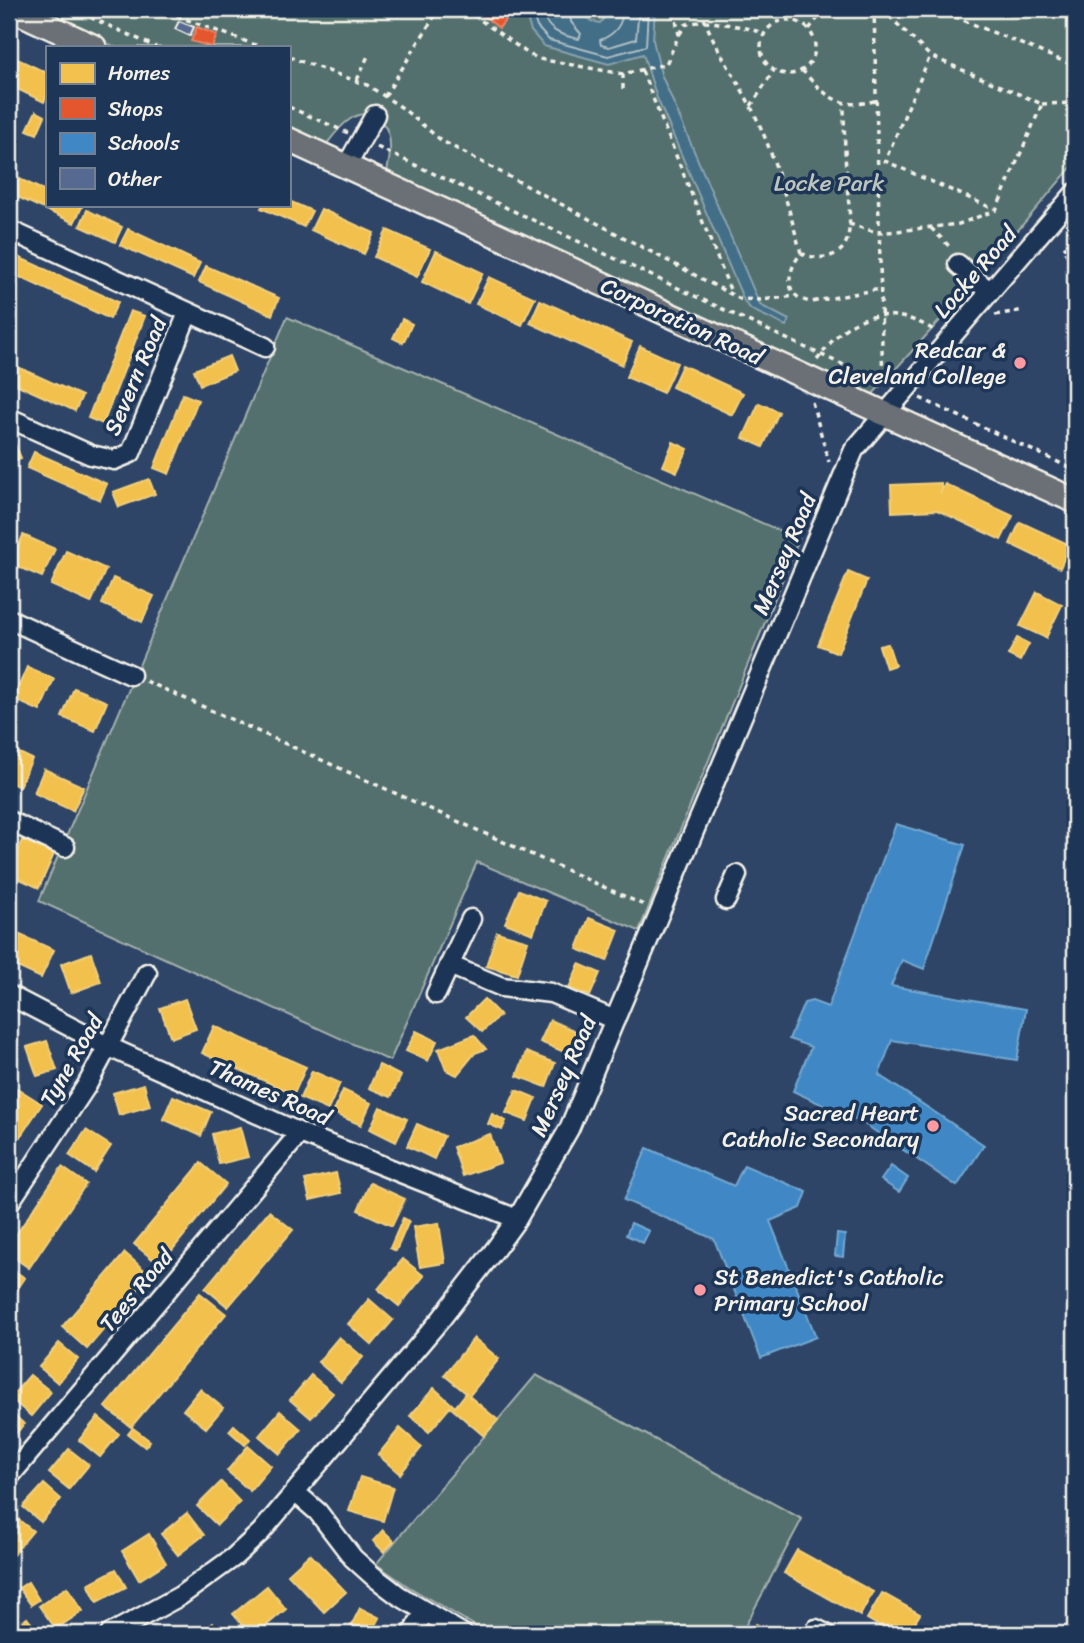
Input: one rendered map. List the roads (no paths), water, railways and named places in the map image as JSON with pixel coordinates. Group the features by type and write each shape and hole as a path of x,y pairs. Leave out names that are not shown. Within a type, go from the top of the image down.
{"main road":[{"path":"12,9 92,46"},
{"name":"Corporation Road","path":"290,139 1075,501"}],"street":[{"path":"346,167 375,116"},
{"name":"Locke Road","path":"884,414 1075,193"},
{"name":"Severn Road","path":"9,230 265,347"},
{"path":"958,264 990,292"},
{"name":"Severn Road","path":"9,418 91,455 114,460 131,453 188,313"},
{"name":"Mersey Road","path":"110,1634 180,1596 234,1557 261,1532 441,1319 517,1219 569,1129 854,450 884,414"},
{"path":"9,619 131,675"},
{"path":"9,821 65,846"},
{"path":"726,900 737,875"},
{"path":"436,994 471,919"},
{"path":"449,965 502,987 551,993 615,1020"},
{"name":"Tyne Road","path":"9,1203 87,1085 147,974"},
{"name":"Thames Road","path":"9,995 107,1046 300,1133 517,1219"},
{"name":"Tees Road","path":"9,1477 300,1133"},
{"path":"296,1493 318,1512 353,1558 397,1595 463,1634"},
{"path":"412,1634 424,1612"}],"water":[{"path":"524,9 586,9 585,15 591,21 600,23 607,15 606,9 655,9 653,40 661,74 760,305 789,320 786,326 752,310 745,303 657,98 643,54 609,64 544,46 531,31"}],"place":[{"name":"Redcar & Cleveland College","path":"1020,363"},
{"name":"Sacred Heart Catholic Secondary","path":"933,1126"},
{"name":"St Benedict's Catholic Primary School","path":"700,1290"}],"park label":[{"name":"Locke Park","path":"829,183"}]}
